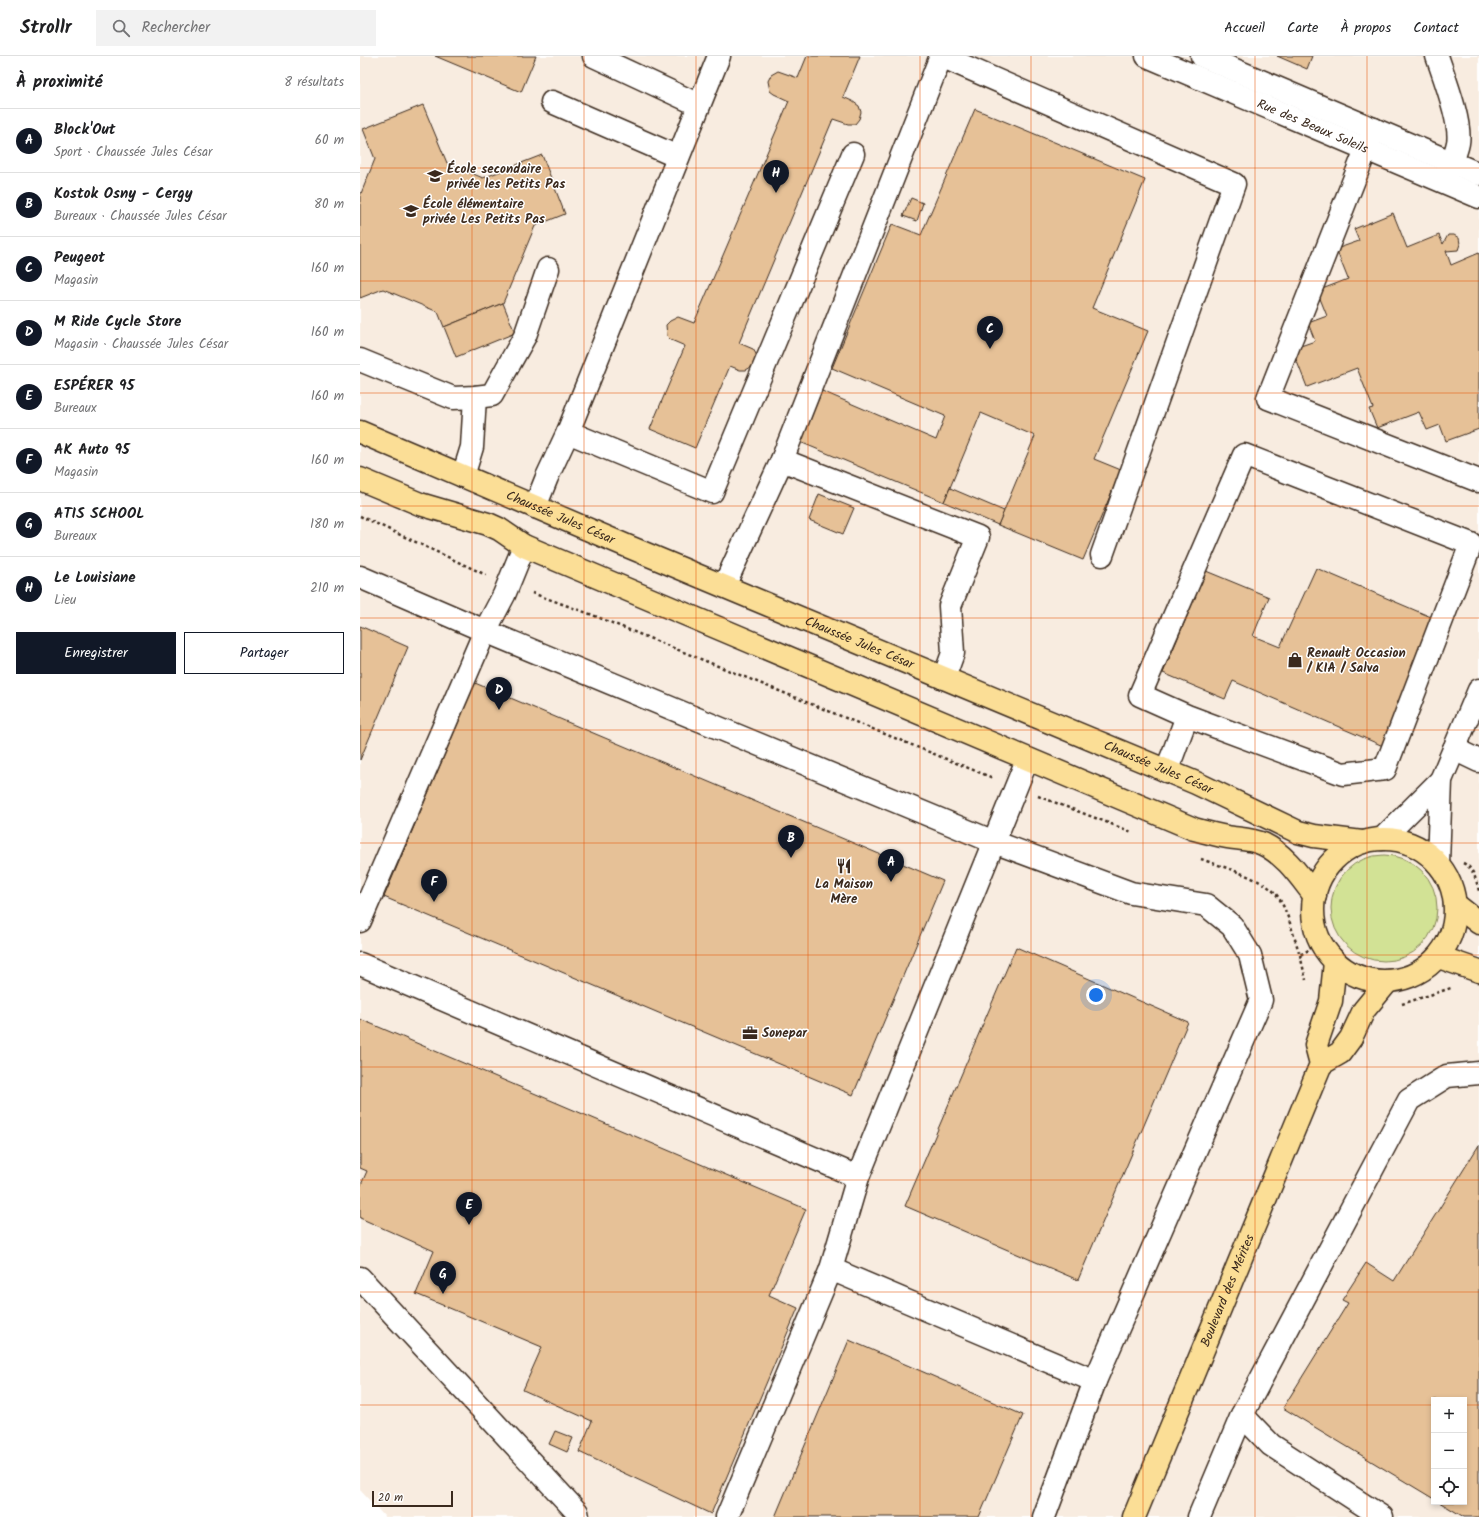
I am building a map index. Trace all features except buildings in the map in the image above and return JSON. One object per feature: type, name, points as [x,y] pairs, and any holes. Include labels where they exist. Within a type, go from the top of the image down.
[{"type":"main road","name":"Chaussée Jules César","points":[[360,432],[535,507],[1166,771],[1236,801],[1298,832],[1314,836],[1372,840]]},
{"type":"main road","points":[[360,479],[426,506],[488,524],[499,529],[524,546],[1027,760],[1194,829],[1214,835],[1254,841],[1263,844],[1293,867],[1315,896]]},
{"type":"main road","points":[[1372,840],[1398,840],[1413,844],[1427,853],[1440,865],[1452,886],[1455,904],[1455,920],[1451,935],[1439,957],[1417,973],[1398,980],[1388,981],[1366,979],[1347,970],[1335,962],[1327,953],[1322,943],[1317,932],[1314,918],[1315,896],[1320,879],[1327,868],[1336,858],[1347,850],[1372,840]]},
{"type":"main road","points":[[1455,904],[1479,923]]},
{"type":"main road","points":[[1439,957],[1479,971]]},
{"type":"main road","points":[[1335,962],[1331,1001],[1316,1045],[1321,1064],[1340,1053],[1350,1038],[1364,1010],[1388,981]]},
{"type":"main road","name":"Boulevard des Mérites","points":[[1134,1517],[1321,1064]]},
{"type":"street","points":[[594,56],[699,105]]},
{"type":"street","points":[[535,507],[568,432],[719,56]]},
{"type":"street","points":[[724,586],[782,460],[941,56],[1234,184],[1102,555]]},
{"type":"street","name":"Rue des Beaux Soleils","points":[[1147,56],[1366,150],[1447,172],[1479,174]]},
{"type":"street","name":"Rue des Beaux Soleils","points":[[1202,56],[1374,129],[1447,172],[1479,197]]},
{"type":"street","points":[[1437,56],[1451,99],[1458,130],[1458,142],[1447,172]]},
{"type":"street","points":[[552,102],[678,157]]},
{"type":"street","points":[[1374,129],[1268,398],[1479,481]]},
{"type":"street","points":[[568,432],[712,492],[853,154]]},
{"type":"street","points":[[360,360],[453,398],[492,394],[526,336],[548,269]]},
{"type":"street","points":[[463,476],[472,447],[474,397]]},
{"type":"street","points":[[1244,455],[1471,544],[1385,769],[1342,774],[1187,716],[1140,695],[1244,455]]},
{"type":"street","points":[[782,460],[978,537],[950,606],[952,653],[944,678]]},
{"type":"street","points":[[360,921],[485,631],[509,585],[524,546]]},
{"type":"street","points":[[360,577],[485,631],[994,842],[1131,893],[1206,905],[1232,926],[1250,955],[1261,1000],[1095,1381],[1044,1517]]},
{"type":"street","points":[[1440,865],[1442,780],[1479,690]]},
{"type":"street","points":[[1166,771],[1187,716]]},
{"type":"street","points":[[1454,749],[1479,761]]},
{"type":"street","points":[[727,1517],[831,1269],[858,1177],[1027,760]]},
{"type":"street","points":[[1372,840],[1442,780]]},
{"type":"street","points":[[360,964],[858,1177]]},
{"type":"street","points":[[1199,1517],[1242,1415],[1409,1100],[1447,1076],[1479,1073]]},
{"type":"street","points":[[831,1269],[1095,1381]]},
{"type":"street","points":[[360,1278],[577,1512],[578,1517]]},
{"type":"street","points":[[1242,1415],[1271,1445],[1382,1517]]},
{"type":"path","points":[[360,516],[509,585],[590,614],[994,778]]},
{"type":"path","points":[[1035,795],[1134,833]]},
{"type":"path","points":[[1199,858],[1265,883],[1276,894],[1288,919],[1300,955],[1322,943]]},
{"type":"path","points":[[1440,865],[1462,862],[1468,865],[1473,872],[1479,891]]},
{"type":"path","points":[[1396,1006],[1454,987]]},
{"type":"shaded area","points":[[360,56],[1479,56],[1479,1517],[385,1517],[360,1490]]},
{"type":"green space","points":[[1384,855],[1404,859],[1421,871],[1433,888],[1437,908],[1433,928],[1421,945],[1404,957],[1384,961],[1364,957],[1347,945],[1335,928],[1331,908],[1335,888],[1347,871],[1364,859]]},
{"type":"place","name":"École secondaire privée les Petits Pas","points":[[435,176]]},
{"type":"place","name":"Le Louisiane","points":[[776,193]]},
{"type":"place","name":"École élémentaire privée Les Petits Pas","points":[[411,211]]},
{"type":"place","name":"Peugeot","points":[[990,349]]},
{"type":"place","name":"Renault Occasion / KIA / Salva","points":[[1295,660]]},
{"type":"place","name":"M Ride Cycle Store","points":[[499,710]]},
{"type":"place","name":"Kostok Osny - Cergy","points":[[791,858]]},
{"type":"place","name":"La Maison Mère","points":[[844,866]]},
{"type":"place","name":"Block'Out","points":[[891,882]]},
{"type":"place","name":"AK Auto 95","points":[[434,902]]},
{"type":"place","name":"Sonepar","points":[[750,1033]]},
{"type":"place","name":"ESPÉRER 95","points":[[469,1225]]},
{"type":"place","name":"ATIS SCHOOL","points":[[443,1294]]}]
